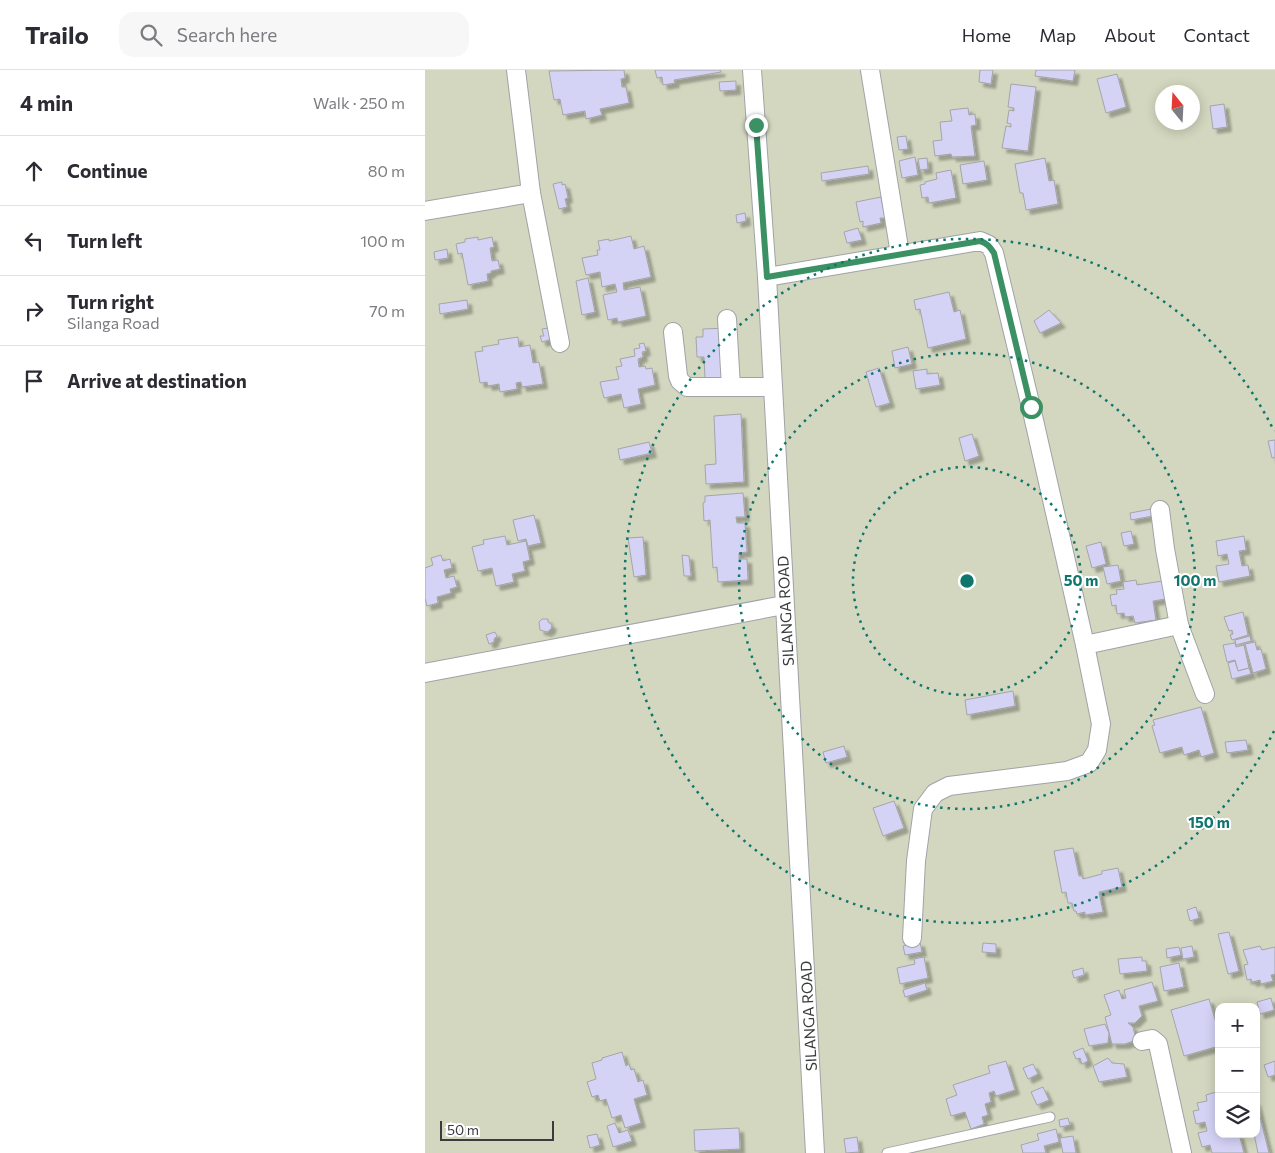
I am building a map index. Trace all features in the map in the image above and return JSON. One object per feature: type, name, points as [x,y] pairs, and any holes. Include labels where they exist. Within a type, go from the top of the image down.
[{"type":"street","points":[[516,70],[531,193],[560,343]]},
{"type":"street","name":"SILANGA ROAD","points":[[751,70],[767,277],[815,1153]]},
{"type":"street","points":[[869,70],[900,254]]},
{"type":"street","points":[[425,210],[531,193]]},
{"type":"street","points":[[767,277],[980,241],[989,245],[994,253],[1031,407],[1085,646],[1101,724],[1097,750],[1089,764],[1067,771],[949,786],[935,793],[923,809],[916,861],[912,938]]},
{"type":"street","points":[[727,319],[731,387]]},
{"type":"street","points":[[673,332],[678,376],[683,384],[687,386],[773,387]]},
{"type":"street","points":[[1160,510],[1166,557],[1179,625],[1205,694]]},
{"type":"street","points":[[425,673],[784,605]]},
{"type":"street","points":[[1085,646],[1179,625]]},
{"type":"street","points":[[1142,1041],[1152,1039],[1158,1044],[1182,1153]]},
{"type":"lane","points":[[887,1153],[1051,1117]]},
{"type":"green space","points":[[425,70],[1275,70],[1275,1153],[425,1153]]},
{"type":"building","points":[[624,70],[625,78],[621,79],[622,87],[626,87],[629,103],[600,109],[602,115],[586,119],[585,111],[563,115],[560,99],[554,100],[549,71]]},
{"type":"building","points":[[655,70],[720,70],[721,72],[674,80],[675,83],[663,85],[662,77],[657,78]]},
{"type":"building","points":[[980,70],[993,70],[991,84],[979,82]]},
{"type":"building","points":[[1036,70],[1075,70],[1073,81],[1035,76]]},
{"type":"building","points":[[1117,74],[1126,107],[1106,113],[1097,79]]},
{"type":"building","points":[[736,81],[736,90],[720,91],[719,82]]},
{"type":"building","points":[[1011,84],[1036,87],[1028,151],[1002,148],[1006,126],[1011,127],[1011,124],[1007,123],[1009,110],[1014,111],[1014,108],[1008,107]]},
{"type":"building","points":[[1224,104],[1227,127],[1213,129],[1210,106]]},
{"type":"building","points":[[968,108],[969,115],[975,114],[976,125],[971,126],[975,156],[952,157],[951,154],[935,156],[933,141],[942,140],[940,122],[952,121],[950,110]]},
{"type":"building","points":[[906,136],[908,149],[899,150],[897,137]]},
{"type":"building","points":[[915,157],[918,175],[902,178],[899,161]]},
{"type":"building","points":[[927,158],[928,169],[920,170],[918,159]]},
{"type":"building","points":[[1045,158],[1049,181],[1054,180],[1058,204],[1026,210],[1023,193],[1020,193],[1015,164]]},
{"type":"building","points":[[984,161],[987,180],[963,184],[960,165]]},
{"type":"building","points":[[868,166],[869,174],[822,181],[821,173]]},
{"type":"building","points":[[951,170],[956,198],[929,203],[928,197],[922,198],[920,185],[937,179],[936,173]]},
{"type":"building","points":[[562,182],[562,185],[565,184],[568,198],[565,199],[567,207],[559,209],[553,184]]},
{"type":"building","points":[[881,197],[885,218],[880,218],[881,223],[863,227],[863,221],[860,222],[856,202]]},
{"type":"building","points":[[745,213],[746,221],[737,223],[736,215]]},
{"type":"building","points":[[858,228],[862,240],[847,243],[844,232]]},
{"type":"building","points":[[631,236],[634,249],[644,246],[651,277],[623,283],[624,290],[640,287],[646,316],[618,322],[617,318],[608,320],[603,295],[617,292],[615,284],[602,287],[600,272],[586,275],[582,258],[598,255],[597,250],[600,250],[598,241],[609,239],[609,241]]},
{"type":"building","points":[[478,237],[478,240],[492,237],[494,247],[490,248],[492,261],[498,260],[500,269],[487,274],[488,281],[468,285],[462,253],[458,254],[456,244],[465,242],[465,239]]},
{"type":"building","points":[[447,249],[448,258],[435,260],[434,252]]},
{"type":"building","points":[[588,278],[595,312],[582,315],[576,281]]},
{"type":"building","points":[[949,292],[954,312],[960,310],[966,339],[928,348],[920,309],[916,310],[914,300]]},
{"type":"building","points":[[467,300],[468,309],[440,314],[439,304]]},
{"type":"building","points":[[1049,310],[1061,323],[1040,333],[1034,321]]},
{"type":"building","points":[[549,328],[552,339],[542,342],[540,336],[544,336],[542,329]]},
{"type":"building","points":[[728,328],[729,378],[705,379],[704,357],[697,357],[696,337],[703,337],[703,329]]},
{"type":"building","points":[[518,337],[519,347],[530,345],[533,363],[539,362],[543,384],[522,387],[521,382],[516,383],[517,389],[500,392],[499,384],[488,386],[487,382],[480,383],[475,352],[483,351],[482,347],[499,344],[498,340]]},
{"type":"building","points":[[644,343],[646,351],[642,352],[643,357],[638,359],[639,367],[652,368],[655,385],[638,389],[641,404],[624,408],[621,394],[604,398],[600,382],[619,379],[616,367],[622,366],[620,359],[635,356],[634,349],[640,348],[639,344]]},
{"type":"building","points":[[908,347],[912,364],[895,368],[892,351]]},
{"type":"building","points":[[879,368],[890,403],[876,407],[866,372]]},
{"type":"building","points":[[927,369],[927,374],[938,373],[940,385],[916,389],[913,371]]},
{"type":"building","points":[[741,414],[744,482],[706,484],[705,465],[716,464],[714,416]]},
{"type":"building","points":[[972,434],[979,456],[965,461],[959,438]]},
{"type":"building","points":[[1275,440],[1275,457],[1272,458],[1268,441]]},
{"type":"building","points":[[649,442],[652,453],[620,460],[618,449]]},
{"type":"building","points":[[743,493],[745,517],[736,517],[737,523],[745,523],[747,552],[739,553],[739,559],[747,559],[748,580],[718,582],[717,567],[713,568],[710,520],[704,521],[703,503],[705,502],[705,496]]},
{"type":"building","points":[[1157,508],[1158,515],[1131,520],[1130,513]]},
{"type":"building","points":[[534,515],[541,543],[528,546],[526,539],[518,541],[513,520]]},
{"type":"building","points":[[1131,531],[1134,544],[1124,546],[1121,533]]},
{"type":"building","points":[[505,536],[507,545],[526,541],[530,560],[523,562],[525,571],[512,574],[514,582],[496,586],[492,568],[478,571],[472,547],[484,544],[483,540]]},
{"type":"building","points":[[1244,536],[1246,550],[1239,551],[1242,566],[1248,565],[1250,576],[1219,582],[1216,566],[1229,564],[1227,554],[1218,556],[1216,541]]},
{"type":"building","points":[[643,537],[646,575],[634,577],[628,538]]},
{"type":"building","points":[[1101,542],[1106,564],[1092,568],[1086,546]]},
{"type":"building","points":[[441,555],[443,561],[450,559],[452,568],[444,570],[446,578],[454,576],[457,587],[450,589],[451,593],[437,597],[438,603],[427,606],[425,598],[425,568],[433,565],[431,558]]},
{"type":"building","points":[[682,555],[689,556],[691,576],[684,576]]},
{"type":"building","points":[[1118,565],[1121,581],[1107,584],[1103,567]]},
{"type":"building","points":[[1136,580],[1137,585],[1162,581],[1165,599],[1153,601],[1156,620],[1135,623],[1133,616],[1125,617],[1124,613],[1117,614],[1116,605],[1112,606],[1110,595],[1117,594],[1116,590],[1124,589],[1123,582]]},
{"type":"building","points":[[1243,612],[1248,635],[1232,640],[1230,635],[1233,634],[1232,630],[1229,631],[1224,617]]},
{"type":"building","points":[[542,619],[548,619],[548,622],[552,625],[551,629],[547,632],[540,630],[539,622]]},
{"type":"building","points":[[495,632],[497,636],[494,642],[489,644],[486,635]]},
{"type":"building","points":[[1250,636],[1251,641],[1236,645],[1235,640]]},
{"type":"building","points":[[1255,642],[1257,650],[1261,649],[1266,669],[1253,673],[1245,644]]},
{"type":"building","points":[[1235,643],[1236,647],[1244,645],[1249,668],[1238,671],[1235,660],[1227,662],[1223,645]]},
{"type":"building","points":[[1235,661],[1238,671],[1249,668],[1251,674],[1232,679],[1228,663]]},
{"type":"building","points":[[1013,691],[1015,706],[967,715],[965,700]]},
{"type":"building","points":[[1201,707],[1214,753],[1201,757],[1199,750],[1184,755],[1182,747],[1160,753],[1152,726],[1155,725],[1153,720]]},
{"type":"building","points":[[1246,740],[1248,750],[1227,753],[1225,742]]},
{"type":"building","points":[[844,746],[847,757],[826,763],[823,752]]},
{"type":"building","points":[[894,801],[904,828],[883,836],[873,808]]},
{"type":"building","points":[[1073,848],[1079,876],[1082,876],[1083,879],[1102,874],[1102,871],[1118,868],[1122,887],[1099,892],[1103,912],[1085,915],[1085,912],[1077,914],[1072,903],[1068,903],[1066,892],[1062,893],[1054,851]]},
{"type":"building","points":[[1196,907],[1199,918],[1190,921],[1187,910]]},
{"type":"building","points":[[1229,932],[1239,971],[1228,974],[1218,934]]},
{"type":"building","points":[[920,942],[922,952],[905,955],[903,946]]},
{"type":"building","points":[[983,943],[996,944],[996,953],[982,952]]},
{"type":"building","points":[[1192,946],[1194,957],[1183,959],[1181,948]]},
{"type":"building","points":[[1260,946],[1262,950],[1275,947],[1275,974],[1271,975],[1273,981],[1261,984],[1260,980],[1252,982],[1251,979],[1247,980],[1244,965],[1248,964],[1243,950]]},
{"type":"building","points":[[1179,947],[1181,955],[1167,958],[1166,949]]},
{"type":"building","points":[[924,957],[928,978],[900,984],[897,968],[915,964],[914,959]]},
{"type":"building","points":[[1142,957],[1142,961],[1146,961],[1147,971],[1120,974],[1118,959]]},
{"type":"building","points":[[1179,963],[1184,987],[1164,991],[1160,967]]},
{"type":"building","points":[[1083,968],[1084,975],[1074,978],[1072,971]]},
{"type":"building","points":[[1152,982],[1158,1001],[1139,1006],[1142,1016],[1135,1023],[1128,1023],[1133,1027],[1136,1040],[1125,1044],[1112,1044],[1105,1017],[1111,1015],[1104,995],[1119,990],[1122,999],[1126,998],[1124,990]]},
{"type":"building","points":[[925,983],[927,990],[905,997],[903,990]]},
{"type":"building","points":[[1271,998],[1274,1010],[1260,1014],[1260,1003],[1257,1002]]},
{"type":"building","points":[[1209,999],[1215,1019],[1215,1047],[1184,1056],[1171,1010]]},
{"type":"building","points":[[1105,1024],[1109,1033],[1108,1043],[1089,1046],[1084,1029]]},
{"type":"building","points":[[1083,1048],[1088,1061],[1082,1064],[1080,1058],[1076,1059],[1073,1052]]},
{"type":"building","points":[[622,1052],[626,1066],[629,1064],[631,1070],[634,1069],[638,1082],[643,1080],[647,1095],[634,1099],[641,1123],[625,1128],[621,1115],[612,1118],[606,1099],[600,1101],[598,1095],[592,1097],[587,1082],[596,1079],[592,1063]]},
{"type":"building","points":[[1108,1058],[1112,1063],[1124,1064],[1127,1077],[1099,1082],[1093,1066]]},
{"type":"building","points":[[1006,1061],[1015,1090],[996,1096],[994,1091],[989,1093],[991,1102],[985,1104],[988,1115],[982,1117],[984,1124],[971,1129],[965,1112],[951,1116],[946,1099],[957,1095],[953,1085],[990,1073],[988,1066]]},
{"type":"building","points":[[1275,1061],[1275,1075],[1268,1077],[1264,1065]]},
{"type":"building","points":[[1033,1064],[1038,1074],[1028,1079],[1023,1068]]},
{"type":"building","points":[[1043,1087],[1049,1100],[1037,1105],[1031,1092]]},
{"type":"building","points":[[1215,1092],[1215,1138],[1240,1138],[1244,1153],[1212,1153],[1210,1145],[1202,1147],[1198,1133],[1207,1131],[1205,1122],[1196,1124],[1193,1111],[1199,1110],[1197,1103],[1207,1101],[1206,1095]]},
{"type":"building","points":[[1260,1117],[1269,1153],[1258,1153],[1255,1138],[1260,1138]]},
{"type":"building","points":[[1068,1118],[1070,1125],[1060,1127],[1059,1120]]},
{"type":"building","points":[[615,1123],[619,1133],[628,1130],[632,1141],[613,1147],[607,1126]]},
{"type":"building","points":[[739,1128],[740,1149],[695,1151],[694,1130]]},
{"type":"building","points":[[1056,1129],[1059,1142],[1044,1146],[1046,1153],[1023,1153],[1021,1145],[1039,1140],[1037,1134]]},
{"type":"building","points":[[597,1134],[600,1145],[590,1148],[587,1136]]},
{"type":"building","points":[[1073,1136],[1076,1153],[1063,1153],[1060,1138]]},
{"type":"building","points":[[857,1137],[859,1152],[846,1153],[844,1139]]},
{"type":"route","points":[[756,125],[767,277],[980,241],[985,242],[994,253],[1031,407]]}]
